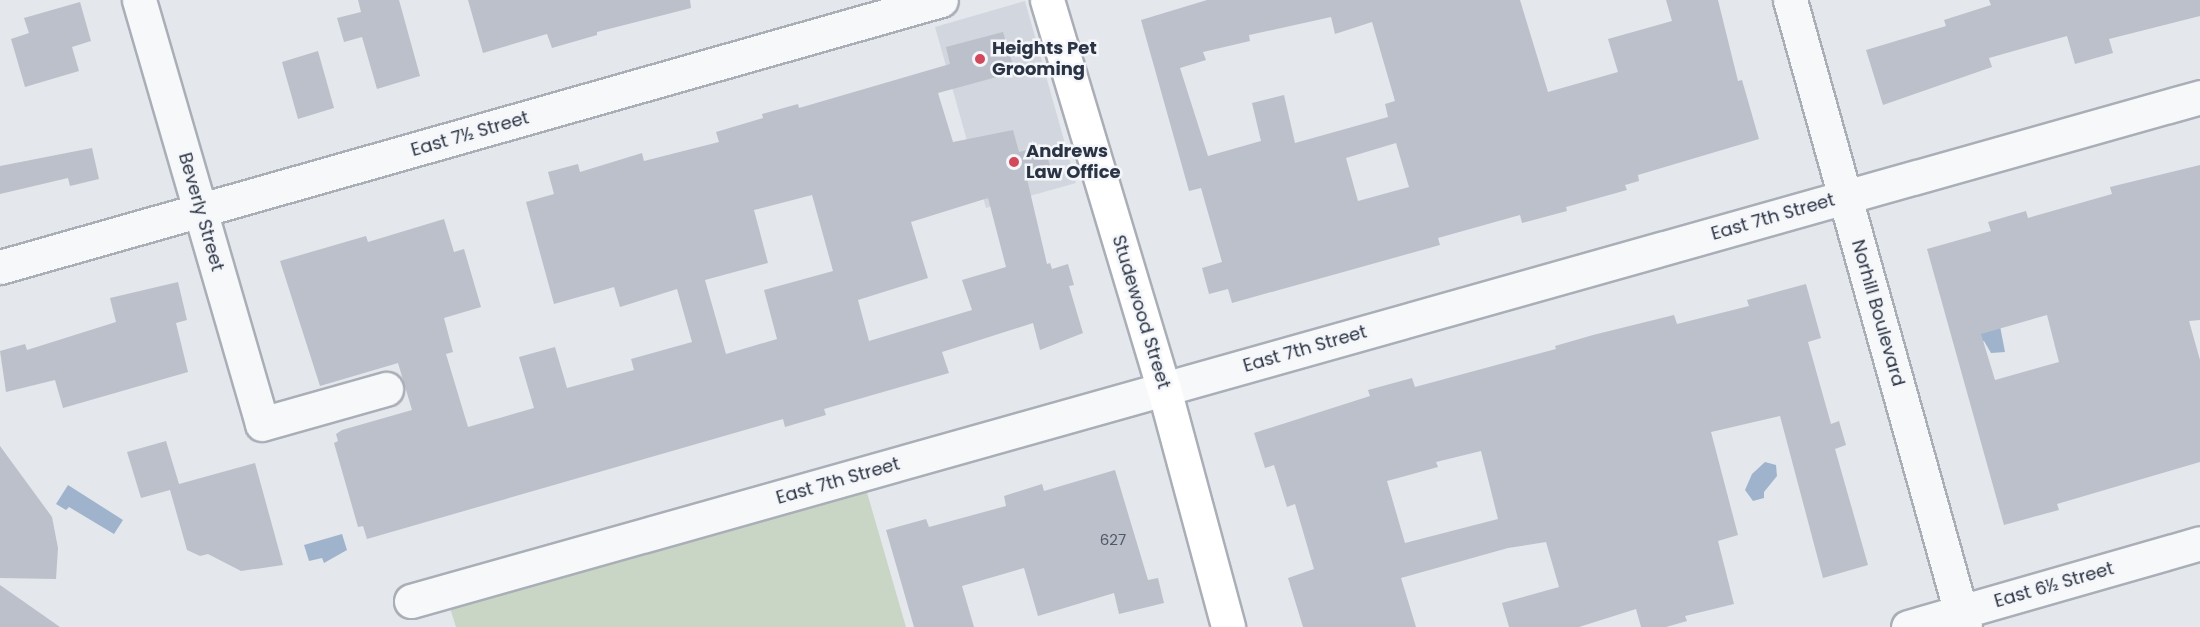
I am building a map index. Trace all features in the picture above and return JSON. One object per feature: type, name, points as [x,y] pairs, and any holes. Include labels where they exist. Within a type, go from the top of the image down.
[{"type":"main road","name":"Studewood Street","points":[[1047,0],[1164,389],[1228,627]]},
{"type":"street","name":"Beverly Street","points":[[139,0],[262,424],[386,389]]},
{"type":"street","name":"East 7½ Street","points":[[0,267],[941,0]]},
{"type":"street","name":"Norhill Boulevard","points":[[1790,0],[1963,620]]},
{"type":"street","name":"East 7th Street","points":[[411,601],[2200,98]]},
{"type":"street","name":"East 6½ Street","points":[[1908,627],[1963,620],[2200,543]]},
{"type":"shaded area","points":[[1025,1],[1076,183],[986,208],[935,27]]},
{"type":"green space","points":[[866,489],[906,627],[456,627],[450,608]]},
{"type":"water","points":[[1994,321],[2000,326],[2005,352],[1991,353],[1984,341],[1969,345]]},
{"type":"water","points":[[1765,462],[1776,465],[1777,476],[1764,492],[1764,498],[1753,501],[1745,490],[1752,474]]},
{"type":"water","points":[[68,485],[123,520],[114,534],[69,507],[66,510],[56,504]]},
{"type":"water","points":[[342,534],[347,550],[324,563],[322,558],[309,561],[304,545]]},
{"type":"building","points":[[358,0],[399,0],[420,76],[377,89],[362,37],[344,42],[337,18],[361,12]]},
{"type":"building","points":[[468,0],[690,0],[691,8],[597,32],[597,35],[552,48],[547,34],[483,53]]},
{"type":"building","points":[[1207,0],[1520,0],[1548,92],[1618,72],[1608,39],[1672,21],[1666,0],[1718,0],[1738,81],[1742,80],[1759,139],[1638,175],[1639,181],[1625,185],[1627,190],[1566,207],[1567,211],[1522,223],[1520,215],[1438,238],[1440,245],[1232,303],[1228,289],[1209,294],[1202,268],[1222,262],[1201,188],[1189,191],[1141,20]],"holes":[[[1331,17],[1335,34],[1372,22],[1395,101],[1385,104],[1388,117],[1295,143],[1284,95],[1252,103],[1261,141],[1208,156],[1180,68],[1206,60],[1203,52],[1250,41],[1249,35]],[[1396,143],[1409,187],[1358,201],[1346,158]]]},
{"type":"building","points":[[1989,0],[2200,0],[2200,16],[2109,39],[2113,53],[2075,64],[2067,36],[1989,58],[1992,67],[1883,105],[1866,50],[1946,26],[1944,20],[1991,5]]},
{"type":"building","points":[[80,2],[91,41],[72,47],[79,71],[25,87],[11,39],[29,33],[24,18]]},
{"type":"building","points":[[1003,32],[1015,72],[938,93],[953,142],[1013,130],[1019,152],[1044,146],[1052,172],[1027,179],[1047,264],[1050,263],[1052,269],[1068,264],[1074,285],[1069,286],[1083,333],[1040,350],[1033,323],[942,352],[949,373],[824,409],[826,415],[785,427],[783,419],[367,539],[363,526],[358,527],[334,443],[338,441],[336,434],[342,430],[412,410],[398,363],[320,386],[280,261],[366,236],[368,242],[444,219],[454,252],[464,249],[481,307],[444,318],[453,352],[446,354],[468,427],[534,408],[519,357],[555,347],[567,388],[634,370],[631,359],[692,342],[677,289],[620,307],[614,287],[554,304],[526,202],[554,194],[548,172],[578,164],[580,172],[642,153],[644,161],[719,142],[716,132],[763,118],[762,114],[798,104],[799,108],[950,64],[946,47]],"holes":[[[812,195],[833,271],[764,290],[777,339],[726,354],[705,280],[768,263],[754,210]],[[988,198],[1006,267],[962,280],[972,310],[869,341],[858,300],[928,278],[911,222]]]},
{"type":"building","points":[[318,51],[334,108],[298,119],[282,62]]},
{"type":"building","points":[[92,148],[99,179],[70,186],[68,178],[0,194],[0,166]]},
{"type":"building","points":[[2200,165],[2200,320],[2189,321],[2200,360],[2200,462],[2057,504],[2059,510],[2004,525],[1927,249],[1991,231],[1988,222],[2026,211],[2028,218],[2112,194],[2110,187]],"holes":[[[2047,315],[2059,362],[1995,380],[1981,334]]]},
{"type":"building","points":[[178,282],[187,320],[176,323],[188,372],[63,408],[55,380],[6,392],[0,351],[25,344],[27,350],[116,322],[110,298]]},
{"type":"building","points":[[1806,284],[1821,338],[1808,342],[1831,424],[1839,421],[1846,445],[1835,449],[1868,565],[1823,578],[1780,416],[1711,432],[1738,535],[1718,541],[1734,604],[1685,616],[1687,621],[1666,627],[1641,627],[1636,609],[1579,627],[1509,627],[1502,603],[1559,587],[1546,542],[1508,548],[1401,578],[1416,627],[1303,627],[1288,578],[1314,569],[1295,504],[1287,507],[1274,465],[1265,468],[1254,433],[1370,396],[1368,390],[1412,378],[1415,387],[1556,349],[1555,346],[1593,335],[1674,315],[1677,324],[1749,306],[1747,300]],"holes":[[[1481,451],[1498,519],[1405,543],[1387,481],[1438,467],[1436,462]]]},
{"type":"building","points":[[166,441],[179,484],[255,463],[283,565],[241,571],[208,554],[200,556],[187,550],[170,490],[141,498],[127,452]]},
{"type":"building","points":[[0,446],[52,517],[58,548],[56,579],[0,578]]},
{"type":"building","points":[[1115,470],[1148,580],[1158,578],[1164,603],[1119,614],[1114,593],[1038,616],[1024,568],[962,586],[974,627],[914,627],[886,530],[926,519],[929,527],[1006,506],[1004,496],[1042,484],[1044,491]]},
{"type":"building","points":[[0,585],[60,627],[0,627]]},
{"type":"place","name":"Heights Pet Grooming","points":[[980,59]]},
{"type":"place","name":"Andrews Law Office","points":[[1014,162]]}]
